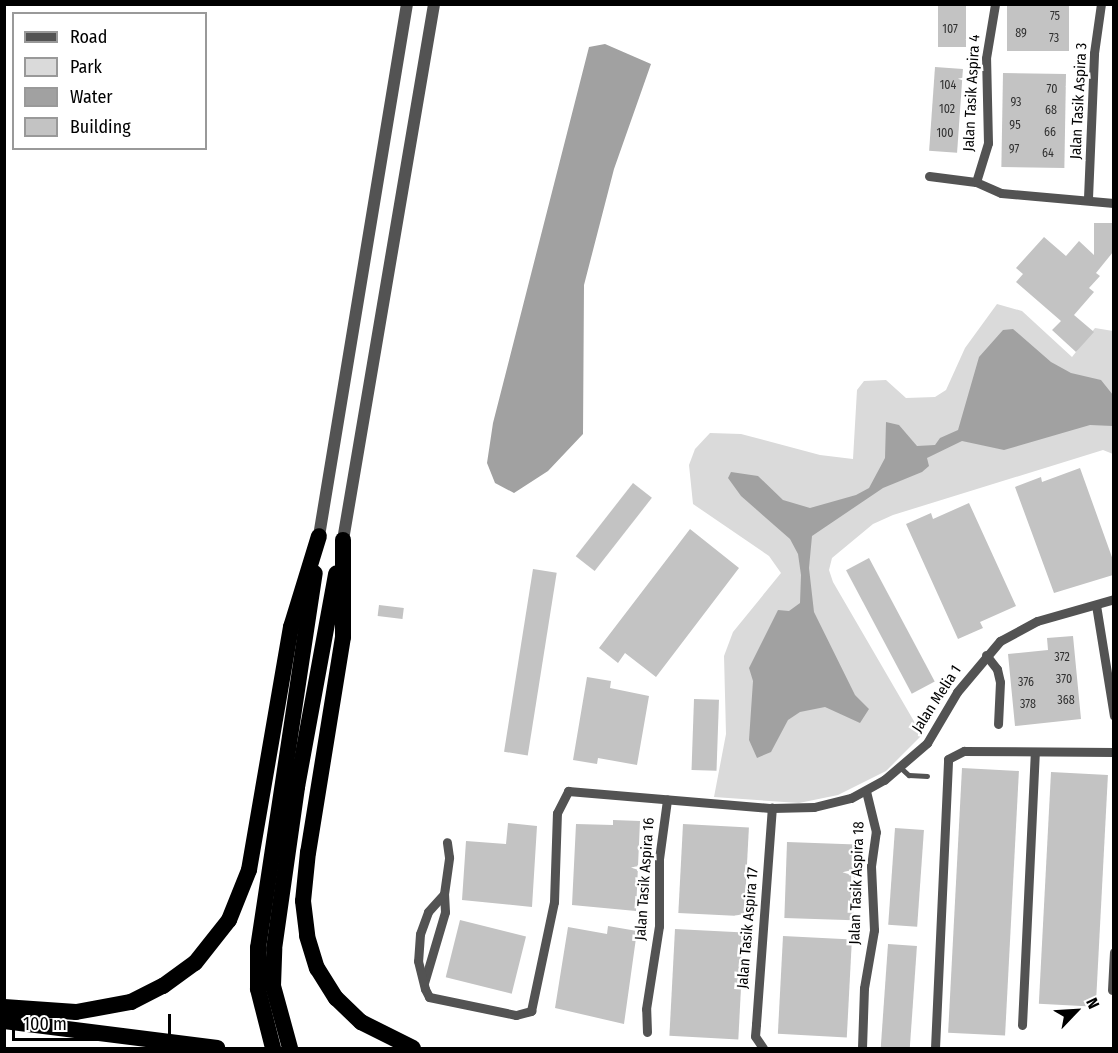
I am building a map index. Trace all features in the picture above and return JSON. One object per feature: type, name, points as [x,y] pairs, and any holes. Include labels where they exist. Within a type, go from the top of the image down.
[{"type":"highway","points":[[290,1048],[273,986],[274,949],[319,536]]},
{"type":"highway","points":[[4,1007],[76,1012],[131,1002],[164,986],[195,963],[238,903],[254,849],[291,627],[319,536]]},
{"type":"highway","points":[[273,1048],[258,989],[258,948],[343,540]]},
{"type":"highway","points":[[343,540],[343,637],[308,852],[303,901],[307,936],[317,968],[336,998],[361,1022],[413,1048]]},
{"type":"highway","points":[[4,1021],[218,1048]]},
{"type":"street","points":[[319,536],[407,4]]},
{"type":"street","points":[[343,540],[434,4]]},
{"type":"street","name":"Jalan Tasik Aspira 4","points":[[976,182],[988,143],[986,58],[995,4]]},
{"type":"street","name":"Jalan Tasik Aspira 3","points":[[1088,198],[1094,53],[1101,4]]},
{"type":"street","points":[[929,176],[976,182],[1001,194],[1088,198],[1113,203]]},
{"type":"street","name":"Jalan Melia 1","points":[[424,983],[432,999],[516,1015],[531,1011],[554,902],[557,813],[568,791],[772,808],[832,804],[866,791],[900,767],[927,743],[957,692],[1000,641],[1037,621],[1113,600]]},
{"type":"street","points":[[1096,604],[1113,716]]},
{"type":"street","points":[[986,655],[997,669],[1000,682],[998,724]]},
{"type":"street","points":[[935,1048],[948,759],[964,751],[1113,753]]},
{"type":"street","points":[[1022,1025],[1035,752]]},
{"type":"street","name":"Jalan Tasik Aspira 18","points":[[862,1048],[864,988],[874,930],[871,866],[876,832],[866,791]]},
{"type":"street","name":"Jalan Tasik Aspira 16","points":[[647,1032],[646,1008],[659,926],[659,859],[667,800]]},
{"type":"street","name":"Jalan Tasik Aspira 17","points":[[763,1048],[755,1036],[772,808]]},
{"type":"street","points":[[424,983],[445,912],[444,894],[449,857],[447,842]]},
{"type":"street","points":[[424,983],[418,961],[420,933],[428,912],[444,894]]},
{"type":"street","points":[[1112,990],[1113,952]]},
{"type":"lane","points":[[900,767],[909,775],[927,776]]},
{"type":"green space","points":[[997,304],[1022,311],[1072,357],[1095,328],[1113,331],[1113,454],[1103,450],[893,515],[873,524],[832,558],[829,570],[833,582],[922,735],[886,771],[838,795],[799,803],[714,797],[726,734],[724,656],[733,632],[781,573],[769,556],[693,504],[689,465],[695,449],[710,433],[741,434],[820,455],[853,459],[857,390],[864,381],[886,380],[906,398],[935,397],[946,390],[965,348]]},
{"type":"water","points":[[605,44],[651,64],[614,169],[584,285],[583,434],[548,471],[514,493],[495,483],[487,463],[493,423],[589,47]]},
{"type":"water","points":[[1013,329],[1051,362],[1071,373],[1101,380],[1113,395],[1113,426],[1090,425],[1004,450],[962,441],[927,458],[929,466],[922,472],[883,488],[812,536],[809,568],[814,612],[855,695],[869,709],[860,723],[825,707],[800,712],[788,720],[771,752],[757,758],[749,740],[753,681],[749,668],[778,610],[789,611],[800,603],[801,575],[798,554],[790,539],[741,496],[728,478],[731,472],[758,476],[783,500],[810,508],[856,495],[869,488],[885,458],[886,422],[899,425],[917,446],[935,445],[940,438],[958,430],[979,357],[1003,330]]},
{"type":"building","points":[[938,4],[966,4],[966,47],[938,47]]},
{"type":"building","points":[[1007,4],[1069,4],[1069,51],[1007,51]]},
{"type":"building","points":[[935,67],[963,69],[957,153],[929,151]]},
{"type":"building","points":[[1003,73],[1066,74],[1064,168],[1001,167]]},
{"type":"building","points":[[1094,223],[1113,223],[1113,252],[1096,273],[1100,276],[1089,288],[1094,292],[1074,315],[1094,332],[1076,352],[1052,330],[1061,321],[1016,282],[1023,274],[1016,268],[1044,237],[1066,256],[1079,241],[1094,255]]},
{"type":"building","points":[[1080,468],[1113,560],[1113,575],[1054,593],[1015,487],[1041,477],[1042,482]]},
{"type":"building","points":[[633,483],[652,498],[595,571],[576,556]]},
{"type":"building","points":[[969,503],[1016,606],[980,622],[983,628],[958,639],[906,524],[931,513],[933,519]]},
{"type":"building","points":[[690,529],[739,568],[656,677],[625,653],[618,663],[599,648]]},
{"type":"building","points":[[869,558],[935,682],[912,694],[846,570]]},
{"type":"building","points":[[533,569],[557,573],[528,755],[504,752]]},
{"type":"building","points":[[379,605],[404,608],[402,619],[378,616]]},
{"type":"building","points":[[1073,636],[1081,719],[1015,726],[1008,654],[1048,650],[1047,638]]},
{"type":"building","points":[[587,677],[611,681],[610,688],[649,696],[637,765],[598,758],[597,764],[573,760]]},
{"type":"building","points":[[694,699],[719,700],[717,771],[692,770]]},
{"type":"building","points":[[962,768],[1019,771],[1005,1036],[948,1033]]},
{"type":"building","points":[[1051,772],[1108,775],[1096,1007],[1039,1004]]},
{"type":"building","points":[[613,820],[640,821],[636,911],[572,905],[576,824],[613,825]]},
{"type":"building","points":[[508,823],[537,826],[532,907],[462,900],[466,841],[506,844]]},
{"type":"building","points":[[683,824],[749,827],[744,916],[678,913]]},
{"type":"building","points":[[895,828],[924,830],[917,927],[888,925]]},
{"type":"building","points":[[787,842],[856,844],[853,920],[784,918]]},
{"type":"building","points":[[460,920],[526,936],[512,994],[446,977]]},
{"type":"building","points":[[608,926],[637,931],[624,1024],[555,1008],[568,927],[607,934]]},
{"type":"building","points":[[675,929],[744,933],[738,1039],[669,1036]]},
{"type":"building","points":[[783,936],[852,940],[847,1037],[778,1034]]},
{"type":"building","points":[[888,944],[917,946],[910,1048],[881,1048]]}]
